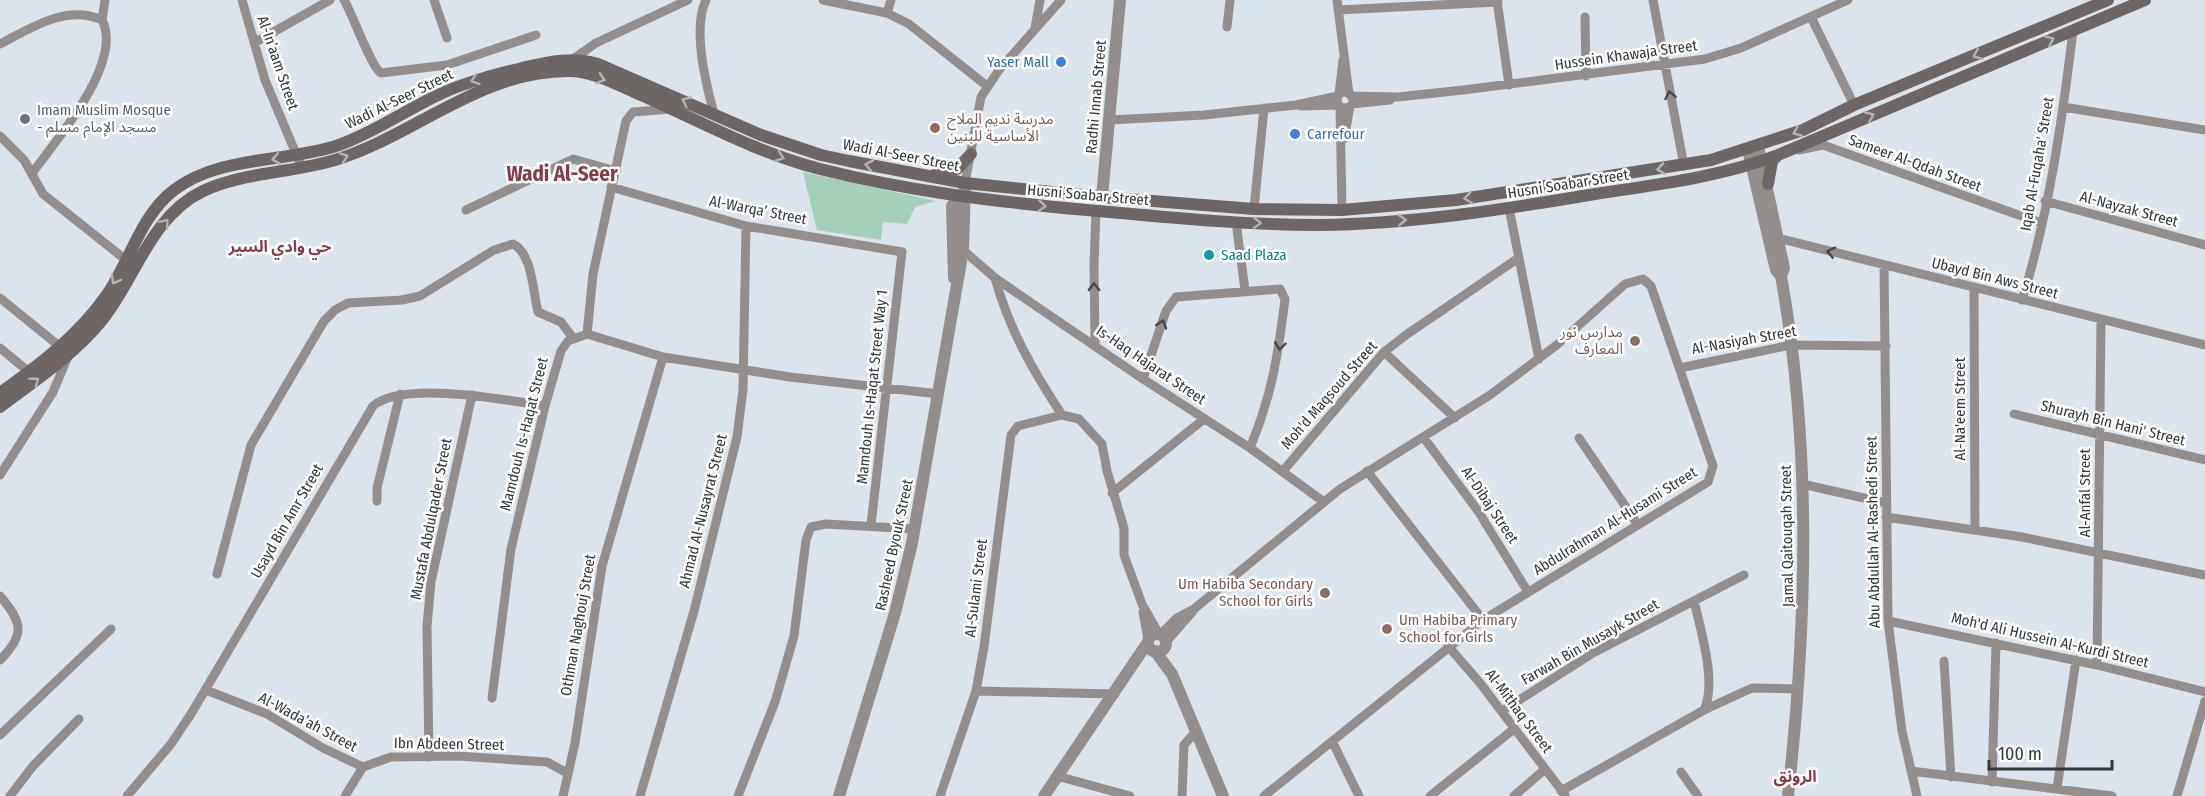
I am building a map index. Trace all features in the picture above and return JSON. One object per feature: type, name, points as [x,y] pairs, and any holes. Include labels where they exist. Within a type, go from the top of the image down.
[{"type":"main road","name":"Husni Soabar Street","points":[[964,189],[1254,209],[1342,210],[1456,200],[1684,166],[1753,148],[1803,130],[1854,105],[2108,0]]},
{"type":"main road","name":"Husni Soabar Street","points":[[964,189],[1096,211],[1236,222],[1326,225],[1421,219],[1660,185],[1757,162],[1778,154],[2073,31],[2130,3],[2145,0]]},
{"type":"main road","name":"Wadi Al-Seer Street","points":[[0,393],[65,350],[82,343],[108,312],[157,232],[183,204],[209,188],[335,160],[368,148],[477,92],[588,61],[624,73],[761,135],[821,155],[927,176],[964,189]]},
{"type":"main road","name":"Wadi Al-Seer Street","points":[[0,407],[65,350],[106,295],[158,206],[182,185],[213,171],[297,155],[356,138],[441,94],[479,79],[544,62],[573,65],[673,109],[744,144],[801,164],[841,174],[964,189]]},
{"type":"main road","points":[[927,176],[952,171],[970,154]]},
{"type":"main road","points":[[1768,184],[1771,165],[1778,154]]},
{"type":"main road","points":[[1196,219],[1197,205]]},
{"type":"street","points":[[32,173],[88,94],[105,50],[106,31],[102,20],[105,0]]},
{"type":"street","name":"Al-In’aam Street","points":[[242,0],[271,98],[302,168]]},
{"type":"street","points":[[254,44],[330,0]]},
{"type":"street","points":[[344,0],[356,21],[373,65],[381,73],[447,65],[536,35]]},
{"type":"street","points":[[434,0],[447,38]]},
{"type":"street","points":[[573,65],[596,43],[688,0]]},
{"type":"street","points":[[706,0],[700,25],[706,77],[714,114]]},
{"type":"street","points":[[827,0],[887,14],[921,32],[987,86]]},
{"type":"street","points":[[887,14],[891,0]]},
{"type":"street","points":[[1034,31],[1040,0]]},
{"type":"street","points":[[964,189],[979,102],[987,86],[1060,0]]},
{"type":"street","name":"Radhi Innab Street","points":[[1102,197],[1120,0]]},
{"type":"street","points":[[1227,27],[1230,0]]},
{"type":"street","points":[[1653,0],[1684,166]]},
{"type":"street","name":"Hussein Khawaja Street","points":[[1110,120],[1172,118],[1345,100],[1398,97],[1509,86],[1664,66],[1716,57],[1848,0]]},
{"type":"street","points":[[1342,210],[1345,100],[1338,5],[1498,1],[1509,86]]},
{"type":"street","points":[[0,44],[44,22],[64,16],[86,15],[102,20]]},
{"type":"street","points":[[1586,17],[1586,76]]},
{"type":"street","points":[[1811,17],[1854,105]]},
{"type":"street","name":"Iqab Al-Fuqaha' Street","points":[[2022,300],[2041,223],[2063,106],[2073,31]]},
{"type":"street","points":[[2063,106],[2205,130]]},
{"type":"street","points":[[1254,209],[1264,108]]},
{"type":"street","points":[[587,334],[589,296],[628,116],[633,112],[673,109]]},
{"type":"street","points":[[0,136],[18,153],[43,194],[126,260]]},
{"type":"street","name":"Sameer Al-Qdah Street","points":[[1778,154],[1823,145],[2041,223]]},
{"type":"street","name":"Jamal Qaitouqah Street","points":[[1753,148],[1776,270],[1781,276]]},
{"type":"street","points":[[466,210],[573,159],[615,171]]},
{"type":"street","name":"Jamal Qaitouqah Street","points":[[1757,162],[1768,184],[1784,268],[1781,276],[1798,410],[1802,484],[1804,570],[1798,689],[1788,796]]},
{"type":"street","name":"Al-Warqa’ Street","points":[[611,187],[746,226],[902,252]]},
{"type":"street","name":"Rasheed Byouk Street","points":[[839,796],[895,613],[915,529],[963,250],[964,189]]},
{"type":"street","name":"Rasheed Byouk Street","points":[[956,294],[951,255],[952,210],[954,202],[964,189]]},
{"type":"street","name":"Al-Nayzak Street","points":[[2045,201],[2205,245]]},
{"type":"street","points":[[1509,208],[1517,259],[1539,359]]},
{"type":"street","points":[[1095,345],[1096,211]]},
{"type":"street","points":[[1236,222],[1245,290]]},
{"type":"street","name":"Ahmad Al-Nusayrat Street","points":[[640,796],[683,650],[729,476],[741,417],[746,226]]},
{"type":"street","name":"Ubayd Bin Aws Street","points":[[1778,238],[2101,321],[2205,345]]},
{"type":"street","points":[[217,573],[251,445],[311,339],[335,310],[355,302],[415,298],[495,250],[513,244],[522,252],[534,283],[538,311],[561,322],[573,338],[587,334],[663,357],[743,370],[939,394]]},
{"type":"street","name":"Is-Haq Hajarat Street","points":[[963,250],[995,278],[1143,379],[1250,448],[1324,502]]},
{"type":"street","name":"Mamdouh Is-Haqat Street Way 1","points":[[871,525],[902,252]]},
{"type":"street","name":"Moh'd Maqsoud Street","points":[[1283,471],[1384,352],[1517,259]]},
{"type":"street","name":"Abu Abdullah Al-Rashedi Street","points":[[1884,265],[1888,621],[1894,682],[1917,796]]},
{"type":"street","points":[[995,278],[1018,342],[1062,415],[1079,419],[1102,444],[1124,528],[1125,555],[1157,642],[1197,730],[1223,796]]},
{"type":"street","name":"Abdulrahman Al-Husami Street","points":[[1157,642],[1324,502],[1367,471],[1455,418],[1539,359],[1625,284],[1643,279],[1653,292],[1713,471],[1708,482],[1483,620],[1264,796]]},
{"type":"street","points":[[1143,379],[1166,311],[1176,297],[1275,288],[1284,292],[1276,372],[1265,411],[1250,448]]},
{"type":"street","name":"Al-Na'eem Street","points":[[1974,288],[1975,529]]},
{"type":"street","points":[[0,298],[65,350],[53,392],[0,475]]},
{"type":"street","name":"Al-Anfal Street","points":[[2097,665],[2101,321]]},
{"type":"street","name":"Mamdouh Is-Haqat Street","points":[[492,698],[511,549],[545,406],[561,351],[573,338]]},
{"type":"street","name":"Al-Nasiyah Street","points":[[1680,368],[1791,345],[1886,346]]},
{"type":"street","points":[[0,348],[29,372]]},
{"type":"street","points":[[1384,352],[1455,418]]},
{"type":"street","name":"Othman Naghouj Street","points":[[563,796],[575,743],[602,566],[663,357]]},
{"type":"street","points":[[377,501],[377,488],[400,394]]},
{"type":"street","name":"Usayd Bin Amr Street","points":[[128,796],[171,744],[206,690],[365,417],[380,401],[400,394],[472,395],[545,406]]},
{"type":"street","name":"Mustafa Abdulqader Street","points":[[429,757],[427,647],[431,582],[472,395]]},
{"type":"street","name":"Shurayh Bin Hani' Street","points":[[2014,414],[2205,460]]},
{"type":"street","name":"Al-Sulami Street","points":[[940,796],[976,691],[984,647],[1011,435],[1018,426],[1062,415]]},
{"type":"street","points":[[1113,493],[1204,419]]},
{"type":"street","name":"Al-Dibaj Street","points":[[1424,438],[1478,511],[1528,592]]},
{"type":"street","points":[[1579,438],[1638,525]]},
{"type":"street","points":[[1367,471],[1483,620]]},
{"type":"street","points":[[1802,484],[1886,503]]},
{"type":"street","points":[[1886,517],[1975,529],[2100,552],[2205,575]]},
{"type":"street","points":[[738,796],[775,702],[794,636],[808,533],[817,524],[915,529]]},
{"type":"street","name":"Farwah Bin Musayk Street","points":[[1502,711],[1593,653],[1744,575]]},
{"type":"street","points":[[0,596],[18,622],[17,639],[0,660]]},
{"type":"street","points":[[1695,601],[1709,682],[1708,703],[1704,710]]},
{"type":"street","name":"Moh'd Ali Hussein Al-Kurdi Street","points":[[1888,621],[2076,660],[2205,692]]},
{"type":"street","points":[[0,735],[111,629]]},
{"type":"street","points":[[1044,796],[1133,667],[1157,642]]},
{"type":"street","points":[[1992,782],[1996,643]]},
{"type":"street","name":"Al-Mithaq Street","points":[[1448,646],[1502,711],[1563,794]]},
{"type":"street","points":[[2057,788],[2076,660]]},
{"type":"street","points":[[1944,661],[1951,777]]},
{"type":"street","points":[[1563,794],[1704,710],[1752,688],[1798,689]]},
{"type":"street","name":"Al-Wada’ah Street","points":[[206,690],[267,714],[329,752],[363,767]]},
{"type":"street","points":[[976,691],[1114,694]]},
{"type":"street","points":[[2180,795],[2205,701]]},
{"type":"street","points":[[10,796],[33,766],[79,719]]},
{"type":"street","points":[[1430,796],[1514,729]]},
{"type":"street","points":[[1182,796],[1184,745],[1197,730]]},
{"type":"street","points":[[1332,741],[1359,796]]},
{"type":"street","name":"Ibn Abdeen Street","points":[[363,767],[384,758],[429,757],[547,762],[567,772]]},
{"type":"street","points":[[345,796],[363,767]]},
{"type":"street","points":[[1514,796],[1544,770]]},
{"type":"street","points":[[1911,771],[2112,796]]},
{"type":"street","points":[[1681,772],[1698,796]]},
{"type":"street","points":[[1057,776],[1130,796]]},
{"type":"green space","points":[[803,172],[936,201],[915,207],[907,224],[883,222],[881,240],[817,230]]},
{"type":"place","name":"Yaser Mall","points":[[1061,62]]},
{"type":"place","name":"Imam Muslim Mosque - مسجد الإمام مسلم","points":[[25,119]]},
{"type":"place","name":"مدرسة نديم الملاح الأساسية للبنين","points":[[935,128]]},
{"type":"place","name":"Carrefour","points":[[1295,134]]},
{"type":"place","name":"Saad Plaza","points":[[1209,255]]},
{"type":"place","name":"مدارس نور المعارف","points":[[1635,341]]},
{"type":"place","name":"Um Habiba Secondary School for Girls","points":[[1325,593]]},
{"type":"place","name":"Um Habiba Primary School for Girls","points":[[1387,629]]},
{"type":"district","name":"Wadi Al-Seer","points":[[562,174]]},
{"type":"district","name":"حي وادي السير","points":[[280,246]]},
{"type":"district","name":"الرونق","points":[[1795,776]]}]
